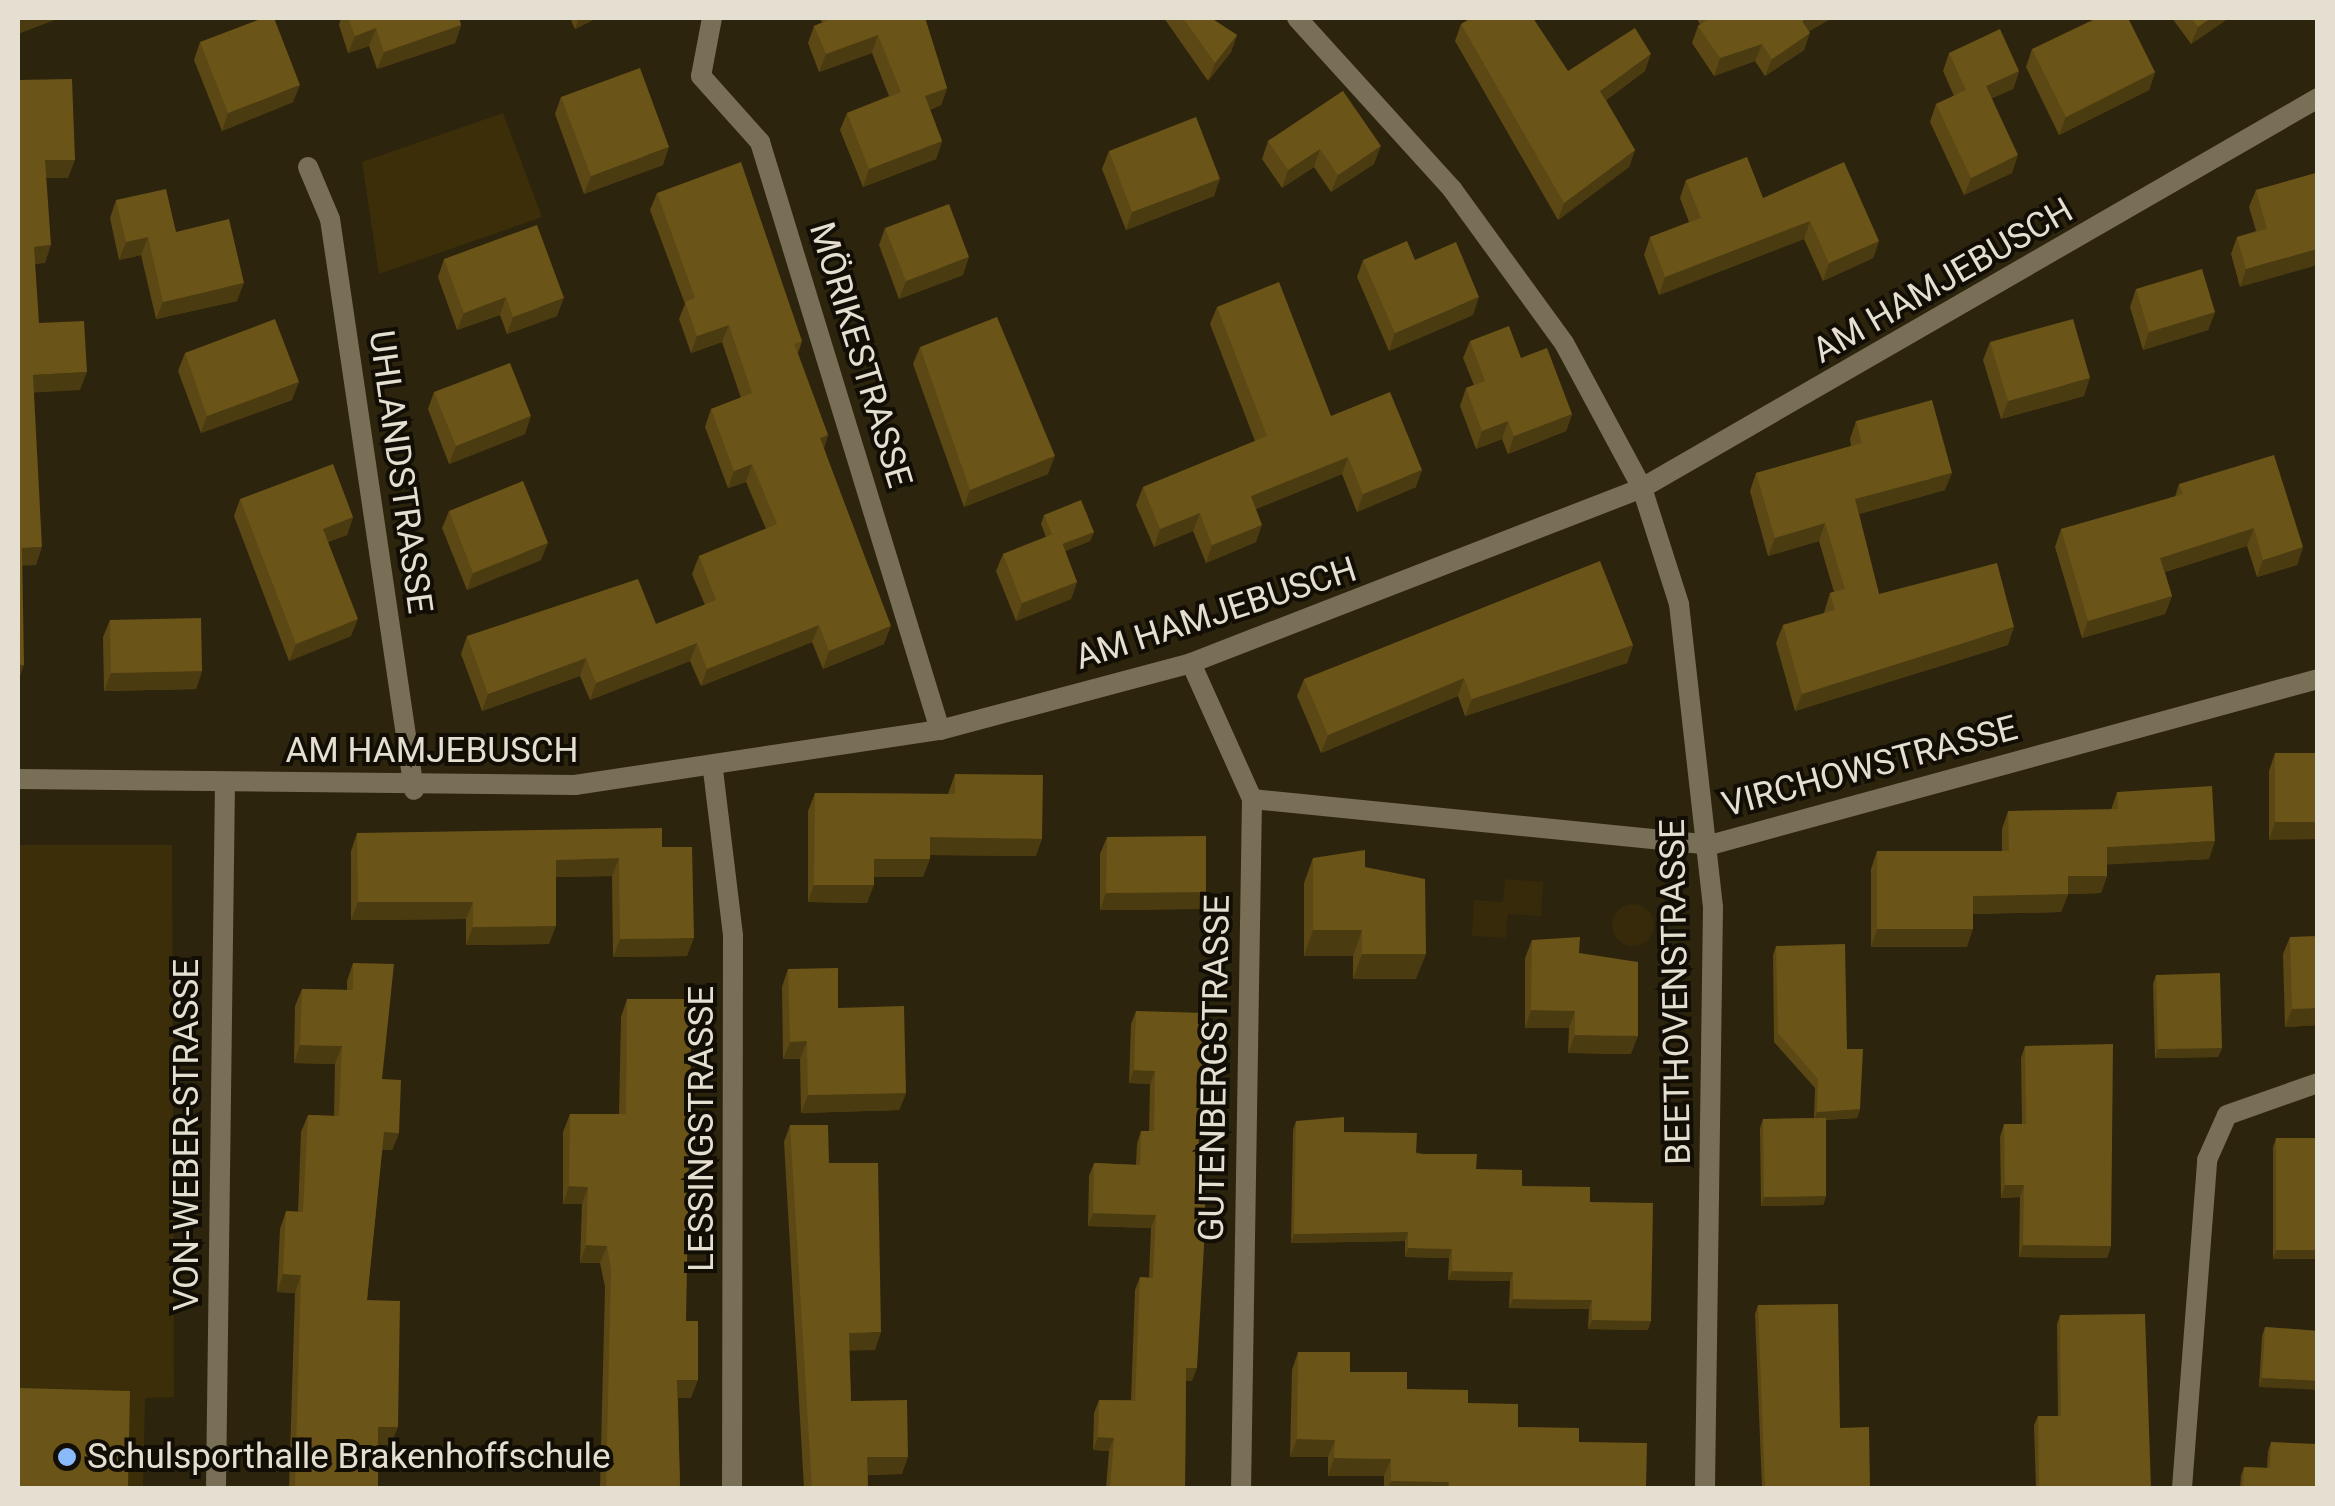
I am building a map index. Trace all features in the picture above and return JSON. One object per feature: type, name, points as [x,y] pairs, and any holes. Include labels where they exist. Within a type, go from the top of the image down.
[{"type":"street","name":"MÖRIKESTRASSE","points":[[712,18],[701,76],[760,142],[940,730]]},
{"type":"street","name":"BEETHOVENSTRASSE","points":[[1298,18],[1452,189],[1564,344],[1642,488],[1679,604],[1710,845],[1705,1488]]},
{"type":"street","name":"AM HAMJEBUSCH","points":[[18,779],[414,790],[713,770],[940,730],[1192,662],[1642,488],[2318,98]]},
{"type":"street","name":"UHLANDSTRASSE","points":[[308,167],[330,220],[414,790]]},
{"type":"street","name":"GUTENBERGSTRASSE","points":[[1192,662],[1252,799],[1241,1488]]},
{"type":"street","name":"VIRCHOWSTRASSE","points":[[1252,799],[1710,845],[2318,679]]},
{"type":"street","name":"LESSINGSTRASSE","points":[[713,770],[733,936],[732,1488]]},
{"type":"street","name":"VON-WEBER-STRASSE","points":[[216,1488],[225,783]]},
{"type":"street","points":[[2182,1488],[2208,1160],[2227,1115],[2318,1083]]},
{"type":"shaded area","points":[[503,113],[542,217],[379,274],[362,162]]},
{"type":"shaded area","points":[[18,845],[172,845],[174,1397],[145,1398],[143,1488],[18,1488]]},
{"type":"shaded area","points":[[1505,879],[1543,882],[1541,916],[1508,914],[1506,938],[1472,936],[1474,900],[1503,902]]},
{"type":"shaded area","points":[[1633,904],[1648,910],[1654,925],[1648,940],[1633,946],[1618,940],[1612,925],[1618,910]]},
{"type":"building","points":[[263,18],[274,18],[300,85],[228,113],[200,42]]},
{"type":"building","points":[[348,18],[459,18],[461,25],[384,52],[376,28],[355,36]]},
{"type":"building","points":[[833,18],[925,18],[947,88],[925,96],[942,141],[869,169],[847,113],[901,92],[878,35],[826,54],[814,26]]},
{"type":"building","points":[[1183,18],[1211,18],[1237,35],[1215,63]]},
{"type":"building","points":[[1471,18],[1533,18],[1568,71],[1635,28],[1651,54],[1600,91],[1635,150],[1564,203],[1461,24]]},
{"type":"building","points":[[1710,18],[1809,18],[1802,21],[1810,33],[1772,59],[1762,44],[1720,58],[1698,26]]},
{"type":"building","points":[[2097,18],[2128,18],[2155,72],[2066,117],[2032,49]]},
{"type":"building","points":[[2191,18],[2211,18],[2198,27]]},
{"type":"building","points":[[2000,29],[2019,71],[1986,86],[2018,155],[1971,178],[1936,104],[1966,90],[1949,53]]},
{"type":"building","points":[[640,68],[669,147],[591,176],[561,97]]},
{"type":"building","points":[[72,79],[75,160],[45,160],[51,245],[34,247],[39,323],[84,321],[87,372],[33,375],[42,547],[22,548],[24,665],[18,665],[18,80]]},
{"type":"building","points":[[1343,91],[1381,146],[1338,175],[1320,149],[1288,170],[1268,141]]},
{"type":"building","points":[[1196,117],[1220,179],[1132,212],[1109,151]]},
{"type":"building","points":[[1747,157],[1763,198],[1844,162],[1879,241],[1829,263],[1810,221],[1665,277],[1650,237],[1701,218],[1686,180]]},
{"type":"building","points":[[741,162],[802,341],[794,344],[828,435],[820,438],[891,626],[829,651],[819,625],[707,669],[697,643],[596,683],[586,658],[488,694],[467,636],[638,579],[656,624],[716,600],[699,556],[777,524],[752,464],[734,471],[711,409],[752,393],[729,325],[697,336],[685,302],[695,298],[657,193]]},
{"type":"building","points":[[2316,173],[2318,249],[2246,269],[2237,237],[2267,229],[2256,190]]},
{"type":"building","points":[[166,189],[176,232],[229,219],[244,283],[163,302],[148,237],[126,242],[116,200]]},
{"type":"building","points":[[949,204],[969,257],[906,281],[885,228]]},
{"type":"building","points":[[537,225],[564,298],[513,317],[506,297],[464,313],[444,259]]},
{"type":"building","points":[[1407,241],[1415,260],[1456,242],[1479,297],[1395,333],[1363,260]]},
{"type":"building","points":[[2202,269],[2215,312],[2149,332],[2136,289]]},
{"type":"building","points":[[1279,282],[1331,416],[1390,392],[1422,470],[1363,494],[1348,457],[1251,496],[1262,525],[1212,545],[1200,513],[1160,529],[1143,487],[1267,436],[1217,307]]},
{"type":"building","points":[[997,317],[1055,456],[970,490],[920,347]]},
{"type":"building","points":[[275,319],[299,382],[207,416],[185,353]]},
{"type":"building","points":[[2073,319],[2090,378],[2008,401],[1990,342]]},
{"type":"building","points":[[1509,326],[1521,358],[1547,348],[1572,414],[1514,436],[1508,421],[1482,431],[1466,388],[1485,381],[1470,341]]},
{"type":"building","points":[[510,363],[531,416],[456,446],[434,392]]},
{"type":"building","points":[[1932,400],[1952,473],[1855,499],[1879,594],[1997,563],[2014,627],[1802,694],[1783,625],[1835,610],[1830,593],[1845,589],[1825,523],[1775,538],[1756,473],[1862,443],[1856,421]]},
{"type":"building","points":[[2274,455],[2303,547],[2263,560],[2254,528],[2160,558],[2172,596],[2088,621],[2061,529],[2183,494],[2179,484]]},
{"type":"building","points":[[333,464],[353,517],[323,529],[358,619],[296,644],[240,499]]},
{"type":"building","points":[[523,481],[548,543],[473,573],[449,511]]},
{"type":"building","points":[[1081,500],[1094,532],[1062,544],[1058,532],[1052,534],[1044,515]]},
{"type":"building","points":[[1058,532],[1077,582],[1022,603],[1003,554]]},
{"type":"building","points":[[1600,561],[1633,645],[1472,699],[1464,678],[1328,735],[1304,679]]},
{"type":"building","points":[[201,618],[202,671],[111,673],[110,620]]},
{"type":"building","points":[[2275,753],[2318,753],[2318,822],[2275,822]]},
{"type":"building","points":[[955,774],[1043,775],[1042,839],[930,837],[930,859],[874,859],[874,885],[814,885],[815,793],[955,794]]},
{"type":"building","points":[[2212,786],[2215,841],[2107,847],[2107,876],[2068,876],[2068,894],[1973,896],[1973,929],[1877,929],[1877,851],[2009,851],[2008,811],[2118,809],[2117,792]]},
{"type":"building","points":[[662,828],[662,847],[692,847],[694,938],[620,939],[619,858],[556,860],[556,926],[473,927],[473,902],[358,902],[357,833]]},
{"type":"building","points":[[1206,836],[1206,892],[1106,893],[1107,837]]},
{"type":"building","points":[[1365,850],[1365,867],[1425,879],[1426,954],[1362,954],[1362,930],[1313,930],[1313,858]]},
{"type":"building","points":[[2318,936],[2318,1008],[2292,1009],[2290,937]]},
{"type":"building","points":[[1580,937],[1579,953],[1638,962],[1638,1036],[1575,1035],[1575,1011],[1531,1010],[1532,940]]},
{"type":"building","points":[[1845,944],[1847,1049],[1863,1049],[1860,1109],[1817,1112],[1818,1079],[1778,1033],[1776,946]]},
{"type":"building","points":[[353,963],[394,964],[382,1079],[401,1080],[399,1133],[384,1132],[367,1300],[400,1301],[398,1427],[378,1427],[378,1488],[295,1488],[301,1275],[283,1274],[286,1211],[303,1212],[308,1115],[339,1116],[342,1046],[300,1045],[302,989],[353,990]]},
{"type":"building","points":[[838,968],[838,1008],[904,1006],[906,1093],[808,1095],[807,1041],[790,1042],[788,969]]},
{"type":"building","points":[[2220,973],[2222,1048],[2158,1049],[2156,975]]},
{"type":"building","points":[[627,999],[692,999],[686,1321],[698,1321],[698,1380],[677,1380],[680,1488],[606,1488],[611,1269],[607,1246],[586,1245],[588,1187],[569,1186],[570,1114],[626,1114]]},
{"type":"building","points":[[1136,1011],[1206,1013],[1197,1174],[1206,1174],[1204,1246],[1197,1368],[1186,1368],[1185,1488],[1110,1488],[1114,1438],[1098,1437],[1099,1400],[1135,1401],[1140,1277],[1153,1278],[1156,1215],[1093,1213],[1094,1163],[1140,1165],[1141,1131],[1154,1131],[1155,1071],[1134,1070]]},
{"type":"building","points":[[2113,1044],[2111,1246],[2023,1245],[2024,1185],[2005,1185],[2004,1124],[2026,1124],[2025,1046]]},
{"type":"building","points":[[1344,1117],[1344,1132],[1417,1133],[1416,1154],[1477,1154],[1476,1169],[1522,1170],[1522,1186],[1590,1187],[1590,1202],[1653,1203],[1651,1321],[1592,1320],[1592,1300],[1513,1299],[1513,1272],[1452,1271],[1452,1249],[1408,1248],[1408,1232],[1294,1234],[1296,1121]]},
{"type":"building","points":[[1826,1118],[1826,1196],[1764,1197],[1763,1119]]},
{"type":"building","points":[[790,1125],[828,1125],[829,1163],[878,1163],[881,1332],[849,1333],[851,1401],[907,1400],[908,1457],[867,1457],[868,1486],[812,1488]]},
{"type":"building","points":[[2276,1138],[2318,1138],[2318,1250],[2276,1250]]},
{"type":"building","points":[[1838,1304],[1840,1428],[1869,1427],[1870,1488],[1765,1488],[1758,1305]]},
{"type":"building","points":[[2145,1314],[2151,1488],[2039,1488],[2038,1416],[2061,1416],[2060,1315]]},
{"type":"building","points":[[2265,1327],[2318,1331],[2318,1381],[2262,1378]]},
{"type":"building","points":[[1298,1352],[1350,1352],[1350,1372],[1407,1372],[1407,1389],[1468,1390],[1468,1403],[1518,1404],[1518,1427],[1579,1428],[1579,1442],[1647,1443],[1646,1488],[1449,1488],[1449,1482],[1391,1481],[1391,1459],[1334,1458],[1335,1440],[1297,1439]]},
{"type":"building","points":[[18,1388],[130,1391],[128,1488],[18,1488]]},
{"type":"building","points":[[2271,1442],[2318,1444],[2318,1488],[2243,1488],[2244,1467],[2270,1468]]},
{"type":"place","name":"Schulsporthalle Brakenhoffschule","points":[[67,1457]]}]
